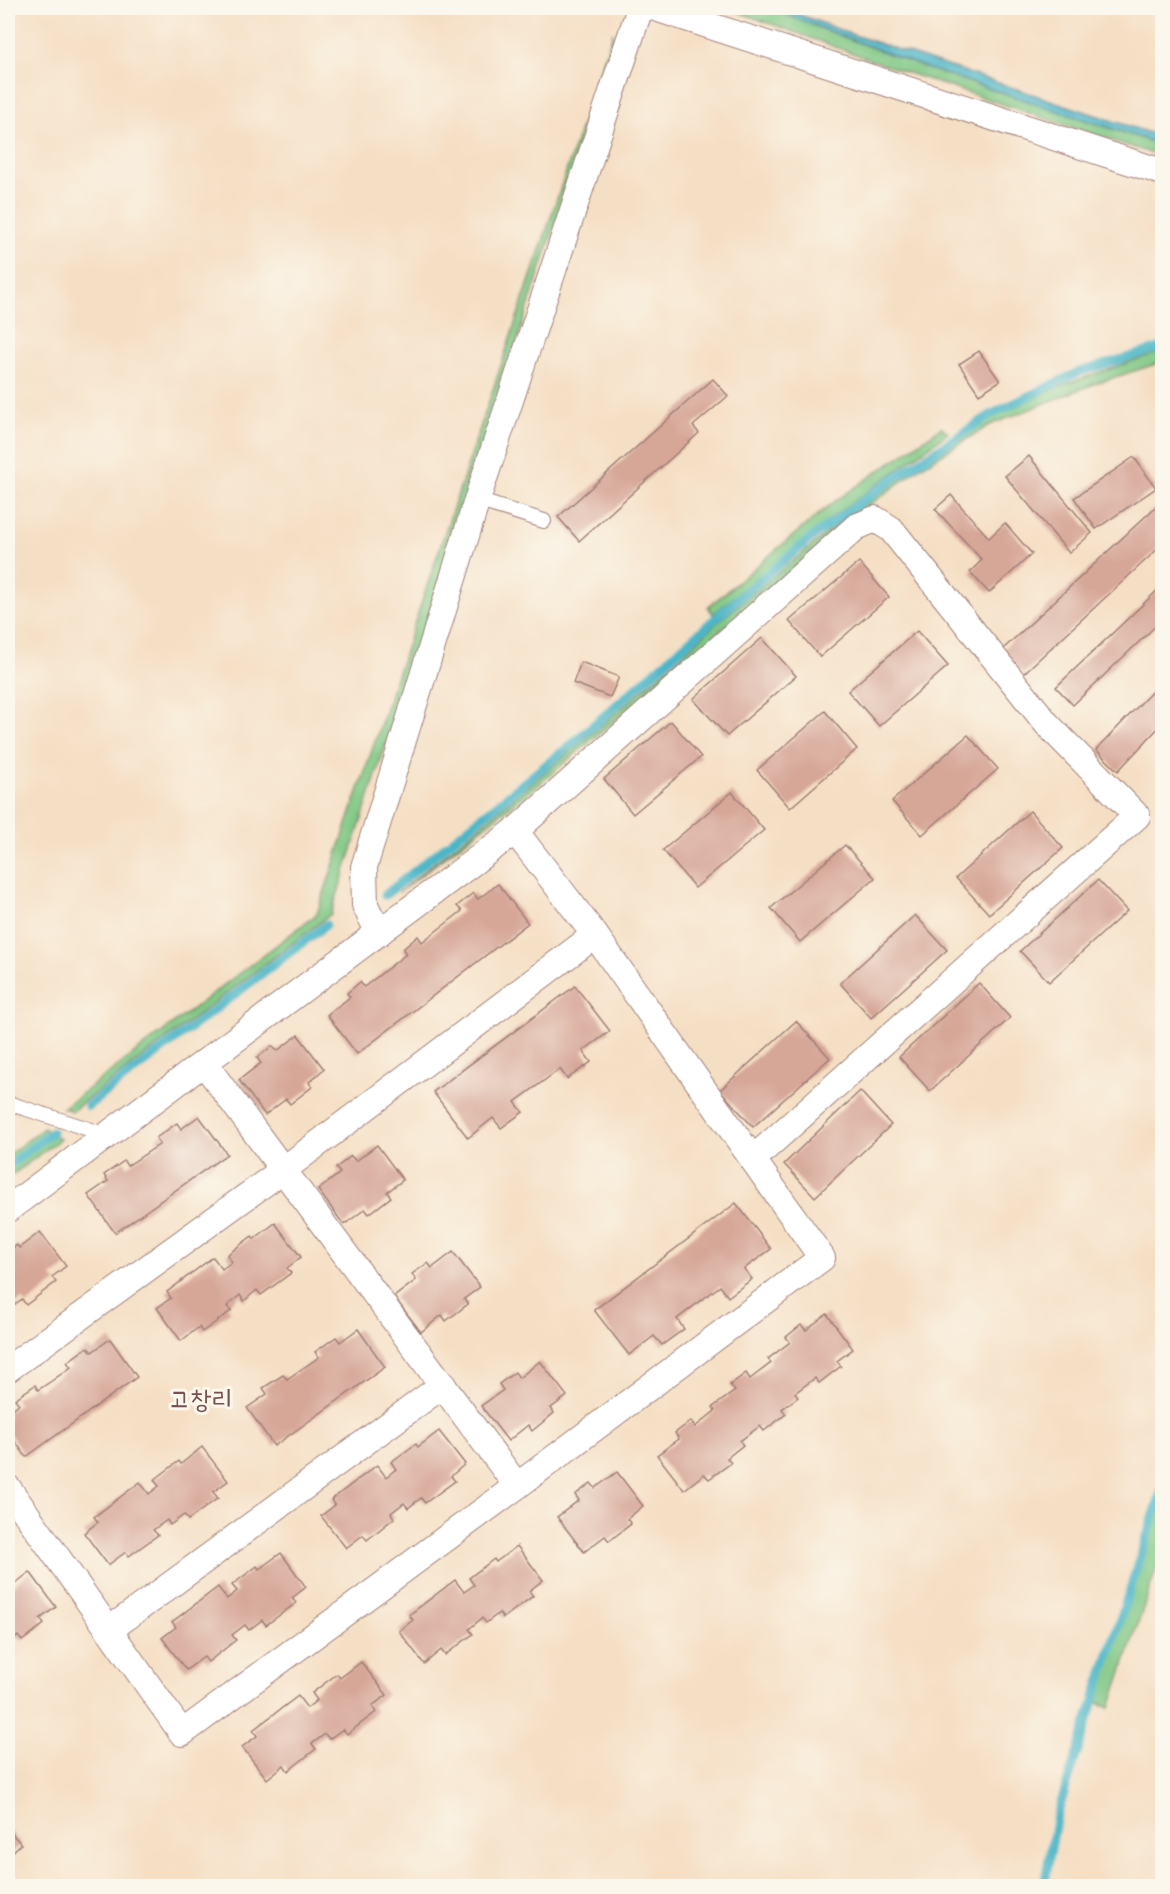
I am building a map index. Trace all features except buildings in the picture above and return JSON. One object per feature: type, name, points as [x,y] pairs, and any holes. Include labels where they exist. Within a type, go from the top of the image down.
[{"type":"street","points":[[379,933],[365,905],[364,867],[477,500],[640,8]]},
{"type":"street","points":[[655,8],[1162,172]]},
{"type":"street","points":[[8,1209],[515,831],[856,527],[875,519],[891,529],[1047,724],[1137,816],[753,1159]]},
{"type":"street","points":[[8,1488],[182,1733],[822,1258],[595,935],[515,831]]},
{"type":"street","points":[[8,1369],[283,1170],[595,935]]},
{"type":"street","points":[[204,1062],[517,1486]]},
{"type":"street","points":[[110,1630],[443,1385]]},
{"type":"lane","points":[[477,500],[544,521]]},
{"type":"lane","points":[[8,1103],[107,1135]]},
{"type":"green space","points":[[727,8],[768,8],[926,68],[1162,145],[1162,157],[905,72]]},
{"type":"green space","points":[[613,32],[611,62],[545,255],[331,914],[72,1111],[63,1108],[317,914]]},
{"type":"green space","points":[[1162,351],[1162,362],[1094,384],[990,425],[919,468],[859,513],[542,782],[399,892],[581,743],[719,621],[852,513],[928,459],[997,415],[1057,387]]},
{"type":"green space","points":[[942,427],[948,433],[830,519],[713,614],[708,607],[831,504]]},
{"type":"green space","points":[[44,1128],[60,1139],[8,1178],[8,1155]]},
{"type":"green space","points":[[1162,1497],[1162,1552],[1110,1707],[1096,1702]]},
{"type":"water","points":[[768,8],[782,8],[851,34],[1162,137],[1162,145],[926,68]]},
{"type":"waterway","points":[[385,895],[573,743],[741,596],[816,534],[899,475],[992,414],[1033,394],[1079,372],[1162,347]]},
{"type":"waterway","points":[[88,1106],[326,925]]},
{"type":"waterway","points":[[8,1166],[52,1132]]},
{"type":"waterway","points":[[1044,1886],[1057,1815],[1162,1490]]},
{"type":"district","name":"고창리","points":[[201,1400]]}]
